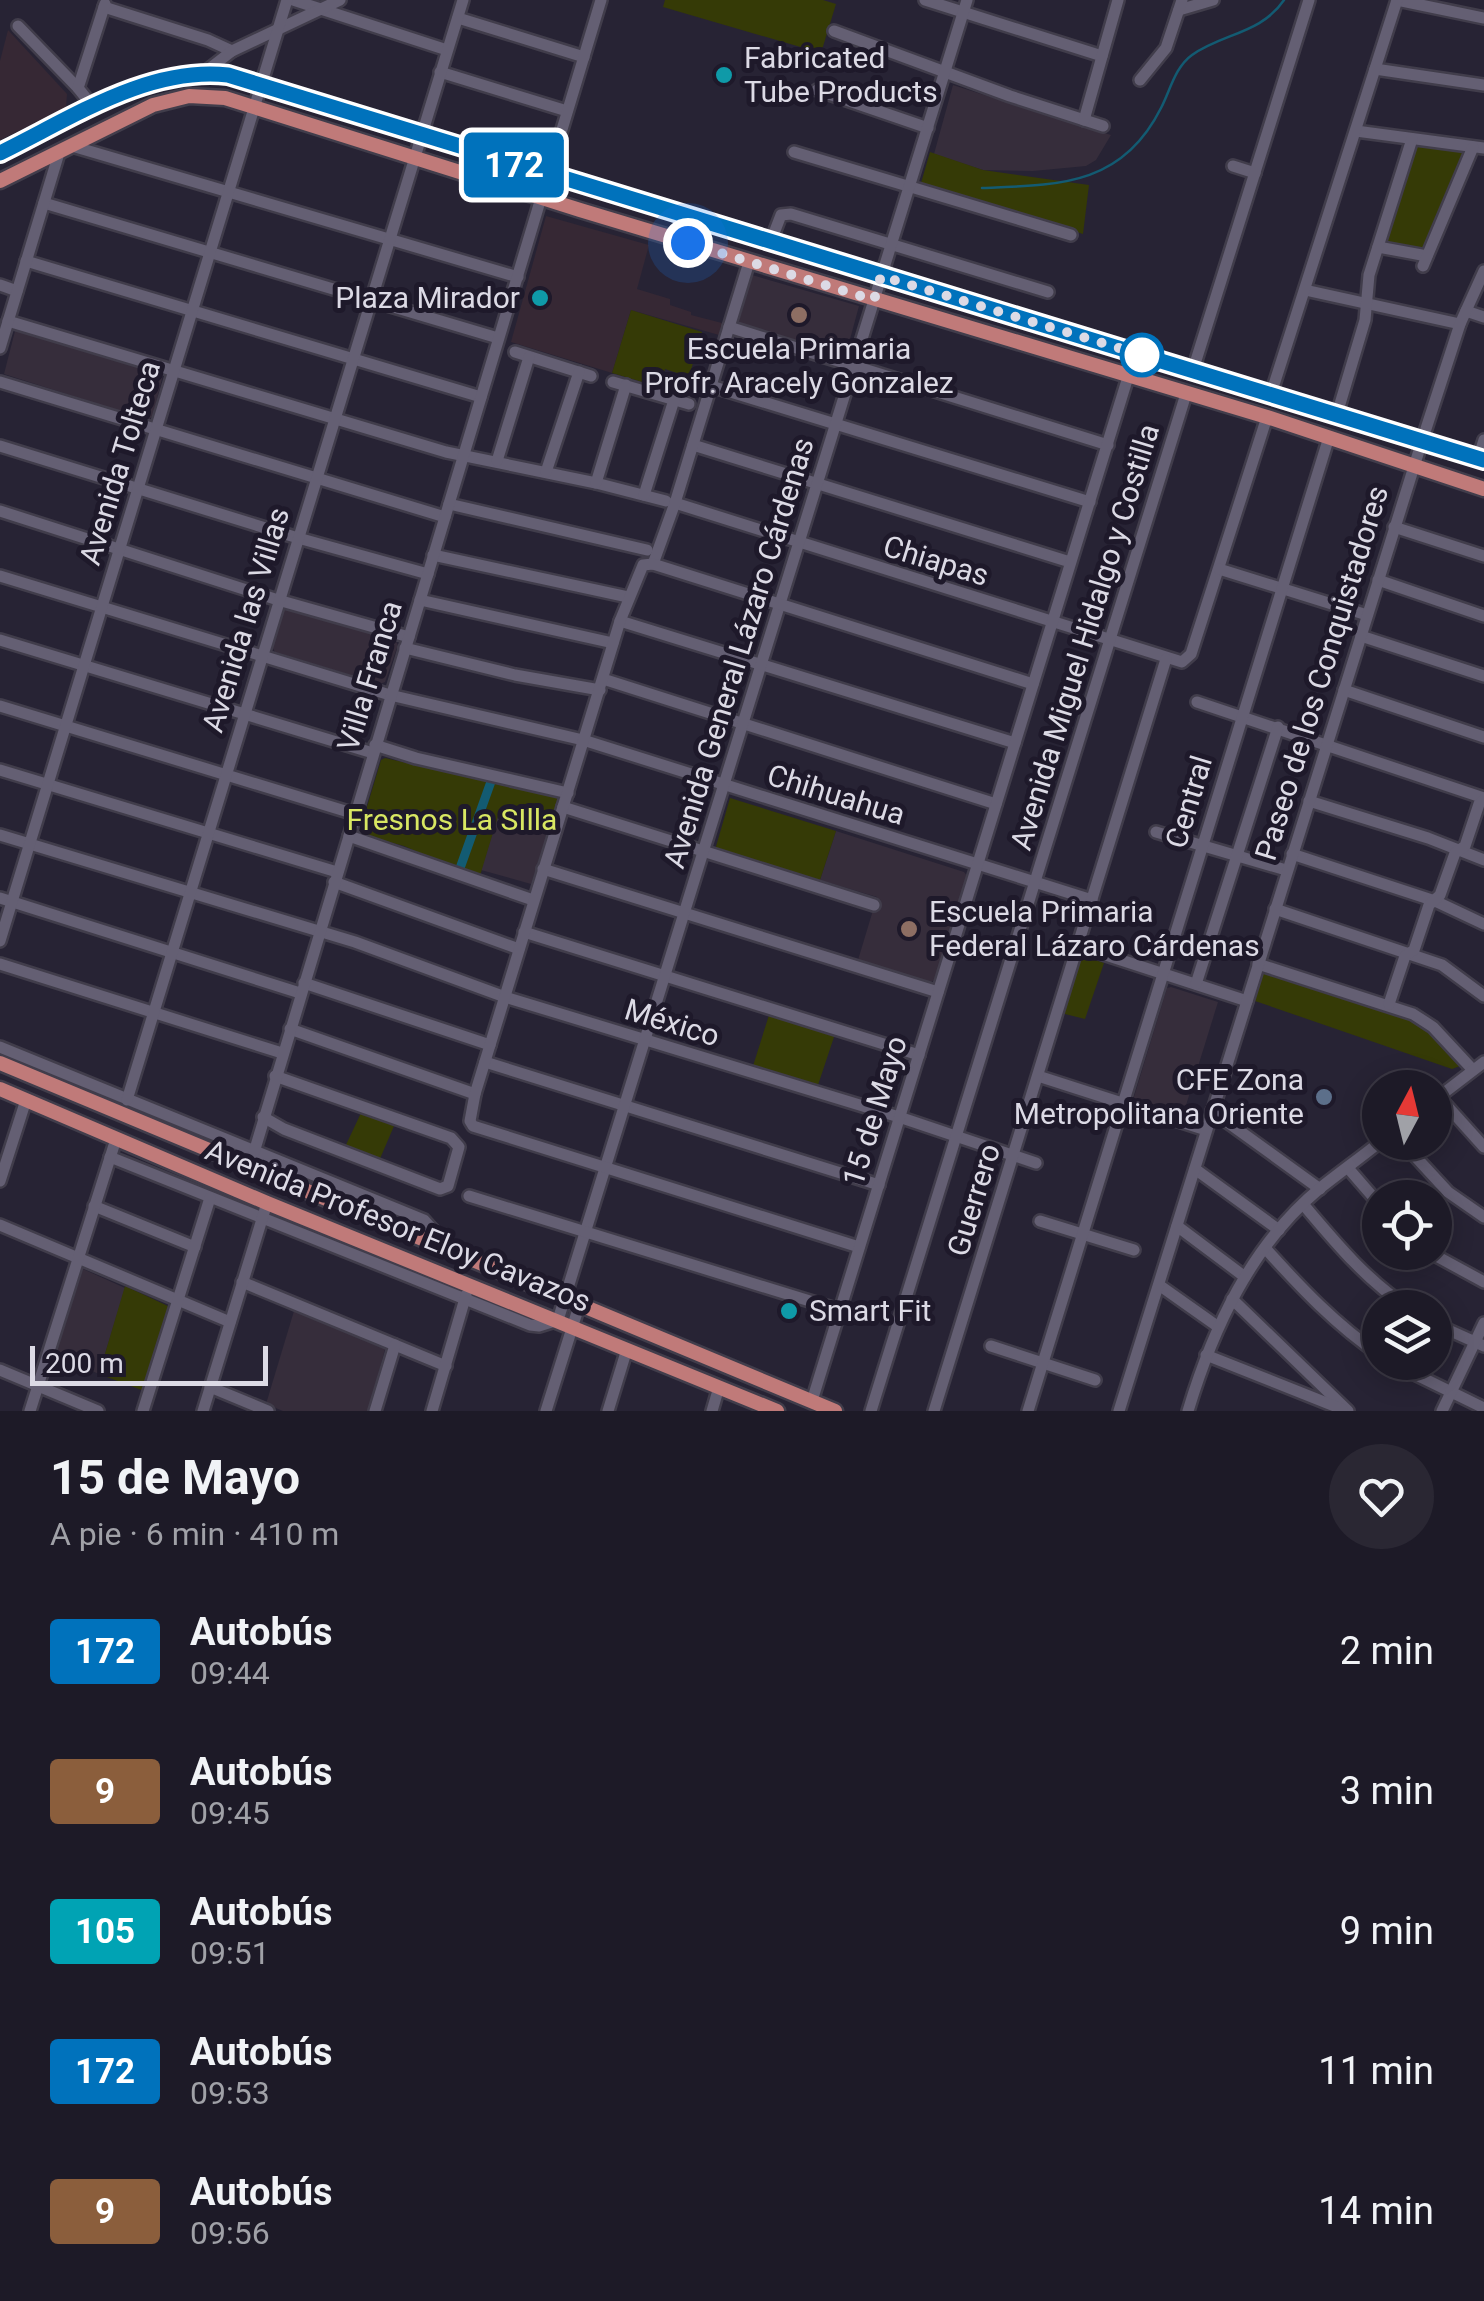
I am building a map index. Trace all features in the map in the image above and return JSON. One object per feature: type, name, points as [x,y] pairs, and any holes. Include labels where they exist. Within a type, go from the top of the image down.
[{"type":"main road","points":[[0,153],[135,87],[160,78],[205,72],[262,85],[1481,460]]},
{"type":"main road","points":[[0,181],[171,98],[205,96],[256,107],[749,262],[1267,417],[1484,489]]},
{"type":"main road","name":"Avenida Profesor Eloy Cavazos","points":[[0,1062],[835,1411]]},
{"type":"main road","name":"Avenida Profesor Eloy Cavazos","points":[[0,1089],[467,1294],[565,1323],[777,1411]]},
{"type":"street","points":[[290,0],[447,50]]},
{"type":"street","name":"Avenida Tolteca","points":[[0,941],[6,900],[30,844],[290,0]]},
{"type":"street","points":[[205,72],[232,52],[340,0]]},
{"type":"street","points":[[414,156],[463,0]]},
{"type":"street","points":[[548,176],[600,2],[585,0]]},
{"type":"street","points":[[926,0],[965,6],[1102,56]]},
{"type":"street","points":[[1084,120],[1118,0]]},
{"type":"street","points":[[1140,80],[1166,48],[1181,5],[1212,0]]},
{"type":"street","points":[[1193,370],[1309,0]]},
{"type":"street","points":[[1271,394],[1397,0],[1484,18]]},
{"type":"street","points":[[78,88],[106,4],[232,52]]},
{"type":"street","name":"Avenida General Lázaro Cárdenas","points":[[546,1411],[586,1230],[965,6]]},
{"type":"street","points":[[458,18],[584,58]]},
{"type":"street","points":[[18,26],[94,108]]},
{"type":"street","points":[[834,31],[1103,126]]},
{"type":"street","points":[[1375,69],[1484,86]]},
{"type":"street","points":[[440,72],[566,111]]},
{"type":"street","points":[[817,90],[928,128]]},
{"type":"street","points":[[1356,131],[1479,148],[1425,261],[1378,247]]},
{"type":"street","points":[[1337,414],[1365,320],[1369,275],[1412,140]]},
{"type":"street","points":[[0,346],[44,203],[66,149],[518,277]]},
{"type":"street","points":[[794,152],[1071,236]]},
{"type":"street","name":"Avenida las Villas","points":[[127,1100],[414,156]]},
{"type":"street","points":[[1233,166],[1255,173]]},
{"type":"street","name":"Villa Franca","points":[[249,1169],[541,198]]},
{"type":"street","points":[[44,203],[498,338]]},
{"type":"street","points":[[770,241],[778,218],[785,213],[1048,292]]},
{"type":"street","points":[[26,260],[481,397]]},
{"type":"street","points":[[749,262],[694,445],[648,564],[628,597],[620,621],[470,1117],[477,1128],[859,1247]]},
{"type":"street","name":"Paseo de los Conquistadores","points":[[1119,1411],[1394,527],[1460,324],[1484,270]]},
{"type":"street","points":[[0,285],[17,291]]},
{"type":"street","points":[[1305,290],[1460,324]]},
{"type":"street","points":[[1466,311],[1484,316]]},
{"type":"street","name":"Chiapas","points":[[8,321],[463,456],[671,502],[1166,659],[1182,662],[1191,654],[1219,569]]},
{"type":"street","points":[[729,327],[1108,444]]},
{"type":"street","points":[[515,352],[585,374],[546,472]]},
{"type":"street","points":[[497,461],[529,357]]},
{"type":"street","name":"15 de Mayo","points":[[812,1401],[1128,377]]},
{"type":"street","points":[[0,382],[316,478],[447,511],[647,550]]},
{"type":"street","points":[[596,483],[620,384],[689,404]]},
{"type":"street","points":[[711,386],[1090,502]]},
{"type":"street","name":"Avenida Miguel Hidalgo y Costilla","points":[[871,1411],[1186,394]]},
{"type":"street","points":[[644,495],[674,400]]},
{"type":"street","points":[[1267,417],[1219,569],[1368,615]]},
{"type":"street","name":"Central","points":[[1028,1411],[1330,437]]},
{"type":"street","points":[[1481,460],[1484,440]]},
{"type":"street","points":[[694,445],[1070,562]]},
{"type":"street","points":[[0,446],[428,574]]},
{"type":"street","points":[[0,511],[407,643],[515,674],[601,684],[743,723],[996,804]]},
{"type":"street","points":[[1394,527],[1484,556]]},
{"type":"street","points":[[434,555],[628,597]]},
{"type":"street","points":[[648,564],[1033,684]]},
{"type":"street","name":"Chihuahua","points":[[0,576],[390,695],[583,740],[1092,900]]},
{"type":"street","points":[[1378,580],[1484,616]]},
{"type":"street","points":[[420,600],[613,643]]},
{"type":"street","points":[[620,621],[1015,743]]},
{"type":"street","points":[[1361,636],[1484,676]]},
{"type":"street","points":[[0,640],[243,715],[568,793]]},
{"type":"street","name":"Guerrero","points":[[934,1411],[1166,659]]},
{"type":"street","points":[[1344,690],[1484,738]]},
{"type":"street","points":[[1197,702],[1484,799],[1465,846],[1454,854],[1440,896],[1429,905],[1414,950],[1404,956],[1389,1004]]},
{"type":"street","points":[[0,706],[356,814]]},
{"type":"street","points":[[1196,984],[1278,727]]},
{"type":"street","points":[[0,770],[208,833],[336,877],[519,949]]},
{"type":"street","points":[[1309,800],[1484,860]]},
{"type":"street","points":[[563,807],[874,905]]},
{"type":"street","points":[[1156,832],[1286,870]]},
{"type":"street","name":"México","points":[[0,835],[318,932],[505,997],[899,1117],[1036,1163]]},
{"type":"street","points":[[349,836],[534,900]]},
{"type":"street","points":[[1292,854],[1435,901],[1484,924]]},
{"type":"street","points":[[543,869],[938,992]]},
{"type":"street","points":[[6,900],[171,953],[490,1044]]},
{"type":"street","points":[[1275,908],[1442,965],[1484,996]]},
{"type":"street","points":[[524,932],[919,1055]]},
{"type":"street","points":[[1078,946],[1246,1001]]},
{"type":"street","points":[[0,964],[282,1053]]},
{"type":"street","points":[[1258,964],[1389,1004],[1433,1026],[1478,1066],[1452,1086]]},
{"type":"street","points":[[290,1029],[475,1094]]},
{"type":"street","name":"Avenida Profesor Eloy Cavazos","points":[[0,1047],[424,1220],[454,1254]]},
{"type":"street","points":[[485,1062],[879,1185]]},
{"type":"street","points":[[263,1116],[440,1190],[448,1186],[459,1152],[458,1143],[275,1076]]},
{"type":"street","points":[[1038,1076],[1206,1130]]},
{"type":"street","points":[[0,1180],[26,1100]]},
{"type":"street","points":[[1212,1111],[1320,1188]]},
{"type":"street","points":[[1452,1114],[1484,1147]]},
{"type":"street","points":[[30,1411],[116,1140]]},
{"type":"street","points":[[110,1157],[261,1220],[467,1294],[432,1411]]},
{"type":"street","points":[[1191,1410],[1217,1326],[1245,1276],[1303,1204],[1362,1157]]},
{"type":"street","points":[[1419,1160],[1448,1192],[1484,1217]]},
{"type":"street","points":[[1195,1168],[1279,1230]]},
{"type":"street","points":[[1348,1168],[1362,1184]]},
{"type":"street","points":[[469,1196],[839,1310]]},
{"type":"street","points":[[143,1411],[210,1198]]},
{"type":"street","points":[[202,1411],[266,1203]]},
{"type":"street","points":[[1303,1204],[1350,1260],[1388,1290]]},
{"type":"street","points":[[94,1206],[195,1247]]},
{"type":"street","points":[[1040,1221],[1134,1250]]},
{"type":"street","points":[[0,1225],[230,1322]]},
{"type":"street","points":[[1177,1226],[1245,1276]]},
{"type":"street","points":[[1265,1248],[1308,1297],[1362,1343]]},
{"type":"street","points":[[1452,1264],[1484,1282]]},
{"type":"street","points":[[242,1282],[446,1366]]},
{"type":"street","points":[[1159,1284],[1217,1326]]},
{"type":"street","points":[[1232,1300],[1348,1411]]},
{"type":"street","points":[[1442,1411],[1479,1344],[1484,1322]]},
{"type":"street","points":[[1452,1332],[1479,1344]]},
{"type":"street","points":[[375,1411],[395,1345]]},
{"type":"street","points":[[992,1346],[1096,1380]]},
{"type":"street","points":[[608,1411],[627,1349]]},
{"type":"street","points":[[1206,1355],[1348,1411]]},
{"type":"street","points":[[0,1370],[98,1411]]},
{"type":"street","points":[[1424,1380],[1484,1408]]},
{"type":"street","points":[[210,1387],[268,1411]]},
{"type":"street","points":[[712,1411],[719,1387]]},
{"type":"shaded area","points":[[8,30],[67,94],[66,108],[0,140],[0,61]]},
{"type":"shaded area","points":[[953,85],[1111,135],[1096,160],[1086,166],[983,170],[934,154]]},
{"type":"shaded area","points":[[546,216],[649,245],[637,289],[670,299],[670,305],[691,315],[722,323],[719,335],[631,310],[612,373],[511,342]]},
{"type":"shaded area","name":"Escuela Primaria Profr. Aracely Gonzalez","points":[[752,275],[859,306],[846,354],[738,324]]},
{"type":"shaded area","points":[[18,330],[163,374],[153,416],[148,420],[4,374]]},
{"type":"shaded area","points":[[288,606],[394,638],[398,645],[385,682],[380,684],[275,652],[271,645],[283,608]]},
{"type":"shaded area","points":[[498,816],[549,831],[531,884],[481,870]]},
{"type":"shaded area","name":"Escuela Primaria Federal Lázaro Cárdenas","points":[[836,831],[967,876],[935,980],[930,982],[858,960],[877,897],[820,880]]},
{"type":"shaded area","points":[[1167,988],[1218,1002],[1183,1115],[1133,1100]]},
{"type":"shaded area","points":[[83,1269],[125,1288],[99,1374],[55,1355]]},
{"type":"shaded area","points":[[294,1311],[385,1349],[369,1411],[283,1411],[266,1404]]},
{"type":"green space","points":[[665,0],[823,0],[836,4],[821,53],[663,7]]},
{"type":"green space","points":[[1418,144],[1464,147],[1466,153],[1425,250],[1421,251],[1386,240]]},
{"type":"green space","points":[[930,152],[983,170],[1089,185],[1083,234],[921,183]]},
{"type":"green space","points":[[631,310],[702,332],[689,377],[665,369],[659,387],[612,373]]},
{"type":"green space","name":"Fresnos La SIlla","points":[[381,760],[556,797],[549,831],[498,816],[479,879],[404,846],[364,835],[360,830]]},
{"type":"green space","points":[[730,798],[836,831],[820,880],[715,850]]},
{"type":"green space","points":[[1079,958],[1104,963],[1085,1019],[1061,1013]]},
{"type":"green space","points":[[1263,973],[1412,1021],[1438,1040],[1460,1061],[1460,1066],[1452,1069],[1255,1001]]},
{"type":"green space","points":[[769,1015],[835,1034],[817,1088],[753,1066]]},
{"type":"green space","points":[[361,1113],[394,1126],[379,1161],[344,1149]]},
{"type":"green space","points":[[125,1286],[170,1307],[144,1391],[99,1374]]},
{"type":"waterway","points":[[982,188],[1062,182],[1108,167],[1145,134],[1186,60],[1253,27],[1284,0]]},
{"type":"waterway","points":[[459,871],[493,776]]},
{"type":"bus line","name":"172","points":[[0,153],[160,78],[205,72],[228,75],[1484,460]]},
{"type":"place","name":"Fabricated Tube Products","points":[[724,75]]},
{"type":"place","name":"Plaza Mirador","points":[[540,298]]},
{"type":"place","name":"Escuela Primaria Profr. Aracely Gonzalez","points":[[799,315]]},
{"type":"place","name":"Escuela Primaria Federal Lázaro Cárdenas","points":[[909,929]]},
{"type":"place","name":"CFE Zona Metropolitana Oriente","points":[[1324,1097]]},
{"type":"place","name":"Smart Fit","points":[[789,1311]]},
{"type":"route","points":[[688,243],[874,300],[881,276],[1142,355]]}]
